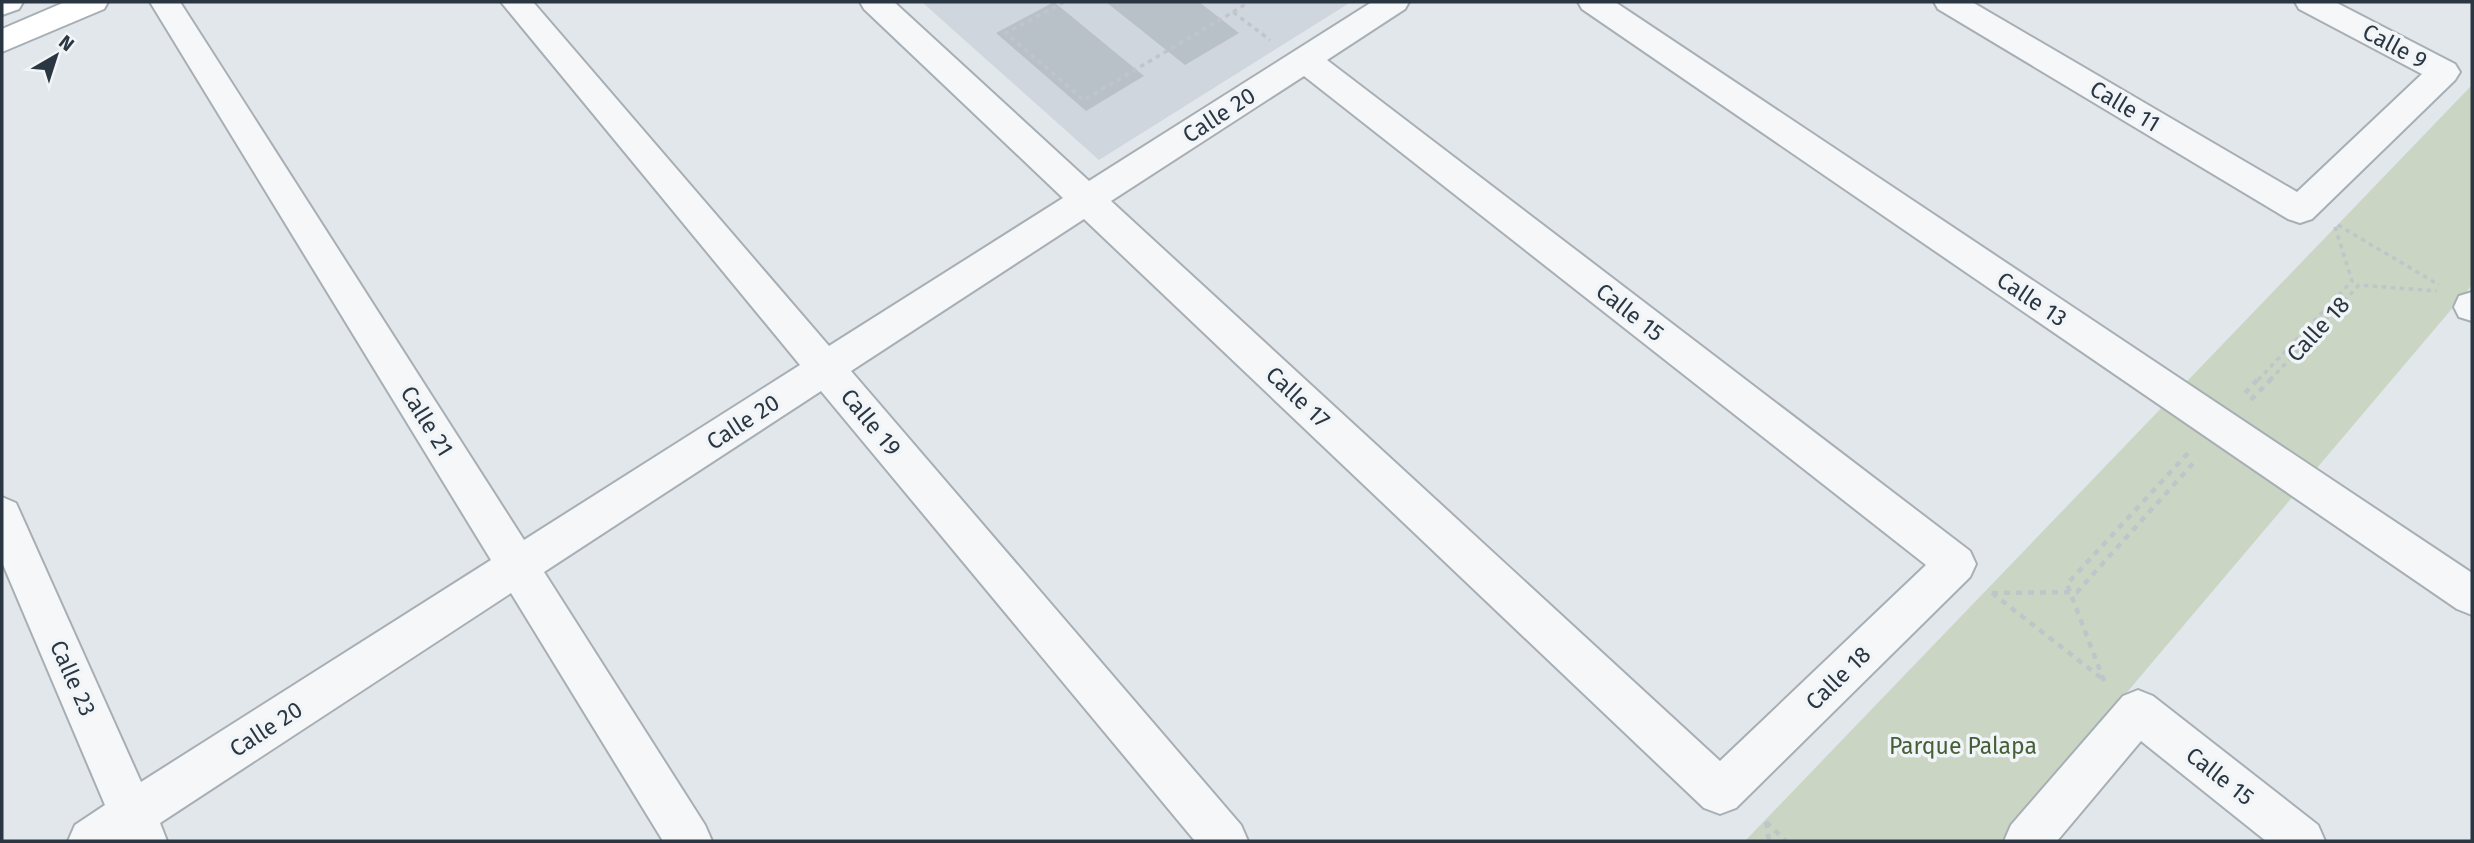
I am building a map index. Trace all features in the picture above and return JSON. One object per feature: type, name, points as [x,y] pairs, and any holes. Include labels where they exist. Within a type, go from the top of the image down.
[{"type":"street","points":[[2,5],[8,2]]},
{"type":"street","points":[[2,41],[93,2]]},
{"type":"street","name":"Calle 21","points":[[165,2],[689,841]]},
{"type":"street","name":"Calle 19","points":[[516,2],[1225,841]]},
{"type":"street","name":"Calle 17","points":[[875,2],[1720,792]]},
{"type":"street","name":"Calle 20","points":[[91,841],[138,828],[518,566],[1394,2]]},
{"type":"street","name":"Calle 13","points":[[1593,2],[2472,596]]},
{"type":"street","name":"Calle 11","points":[[1949,2],[2300,210],[2444,72]]},
{"type":"street","name":"Calle 9","points":[[2310,2],[2444,72]]},
{"type":"street","name":"Calle 15","points":[[1305,60],[1955,564]]},
{"type":"street","name":"Calle 23","points":[[2,515],[138,828]]},
{"type":"street","name":"Calle 18","points":[[1720,792],[1955,564]]},
{"type":"street","name":"Calle 15","points":[[2026,841],[2138,711],[2302,841]]},
{"type":"path","points":[[1064,2],[1006,33],[1084,100],[1249,2]]},
{"type":"path","points":[[1233,12],[1271,41]]},
{"type":"path","name":"Calle 18","points":[[2242,396],[2352,281],[2334,223],[2440,288],[2359,285],[2250,401]]},
{"type":"path","points":[[2194,447],[2067,584],[2070,592],[2104,681],[1992,593],[2070,592],[2077,592],[2203,453]]},
{"type":"path","points":[[1769,841],[1766,822],[1786,841]]},
{"type":"shaded area","points":[[925,2],[1351,2],[1099,160],[923,3]]},
{"type":"green space","name":"Parque Palapa","points":[[2472,85],[2472,285],[2001,841],[1745,841]]},
{"type":"building","points":[[1054,2],[1144,76],[1086,111],[996,33]]},
{"type":"building","points":[[1106,2],[1199,2],[1239,33],[1185,65]]}]
